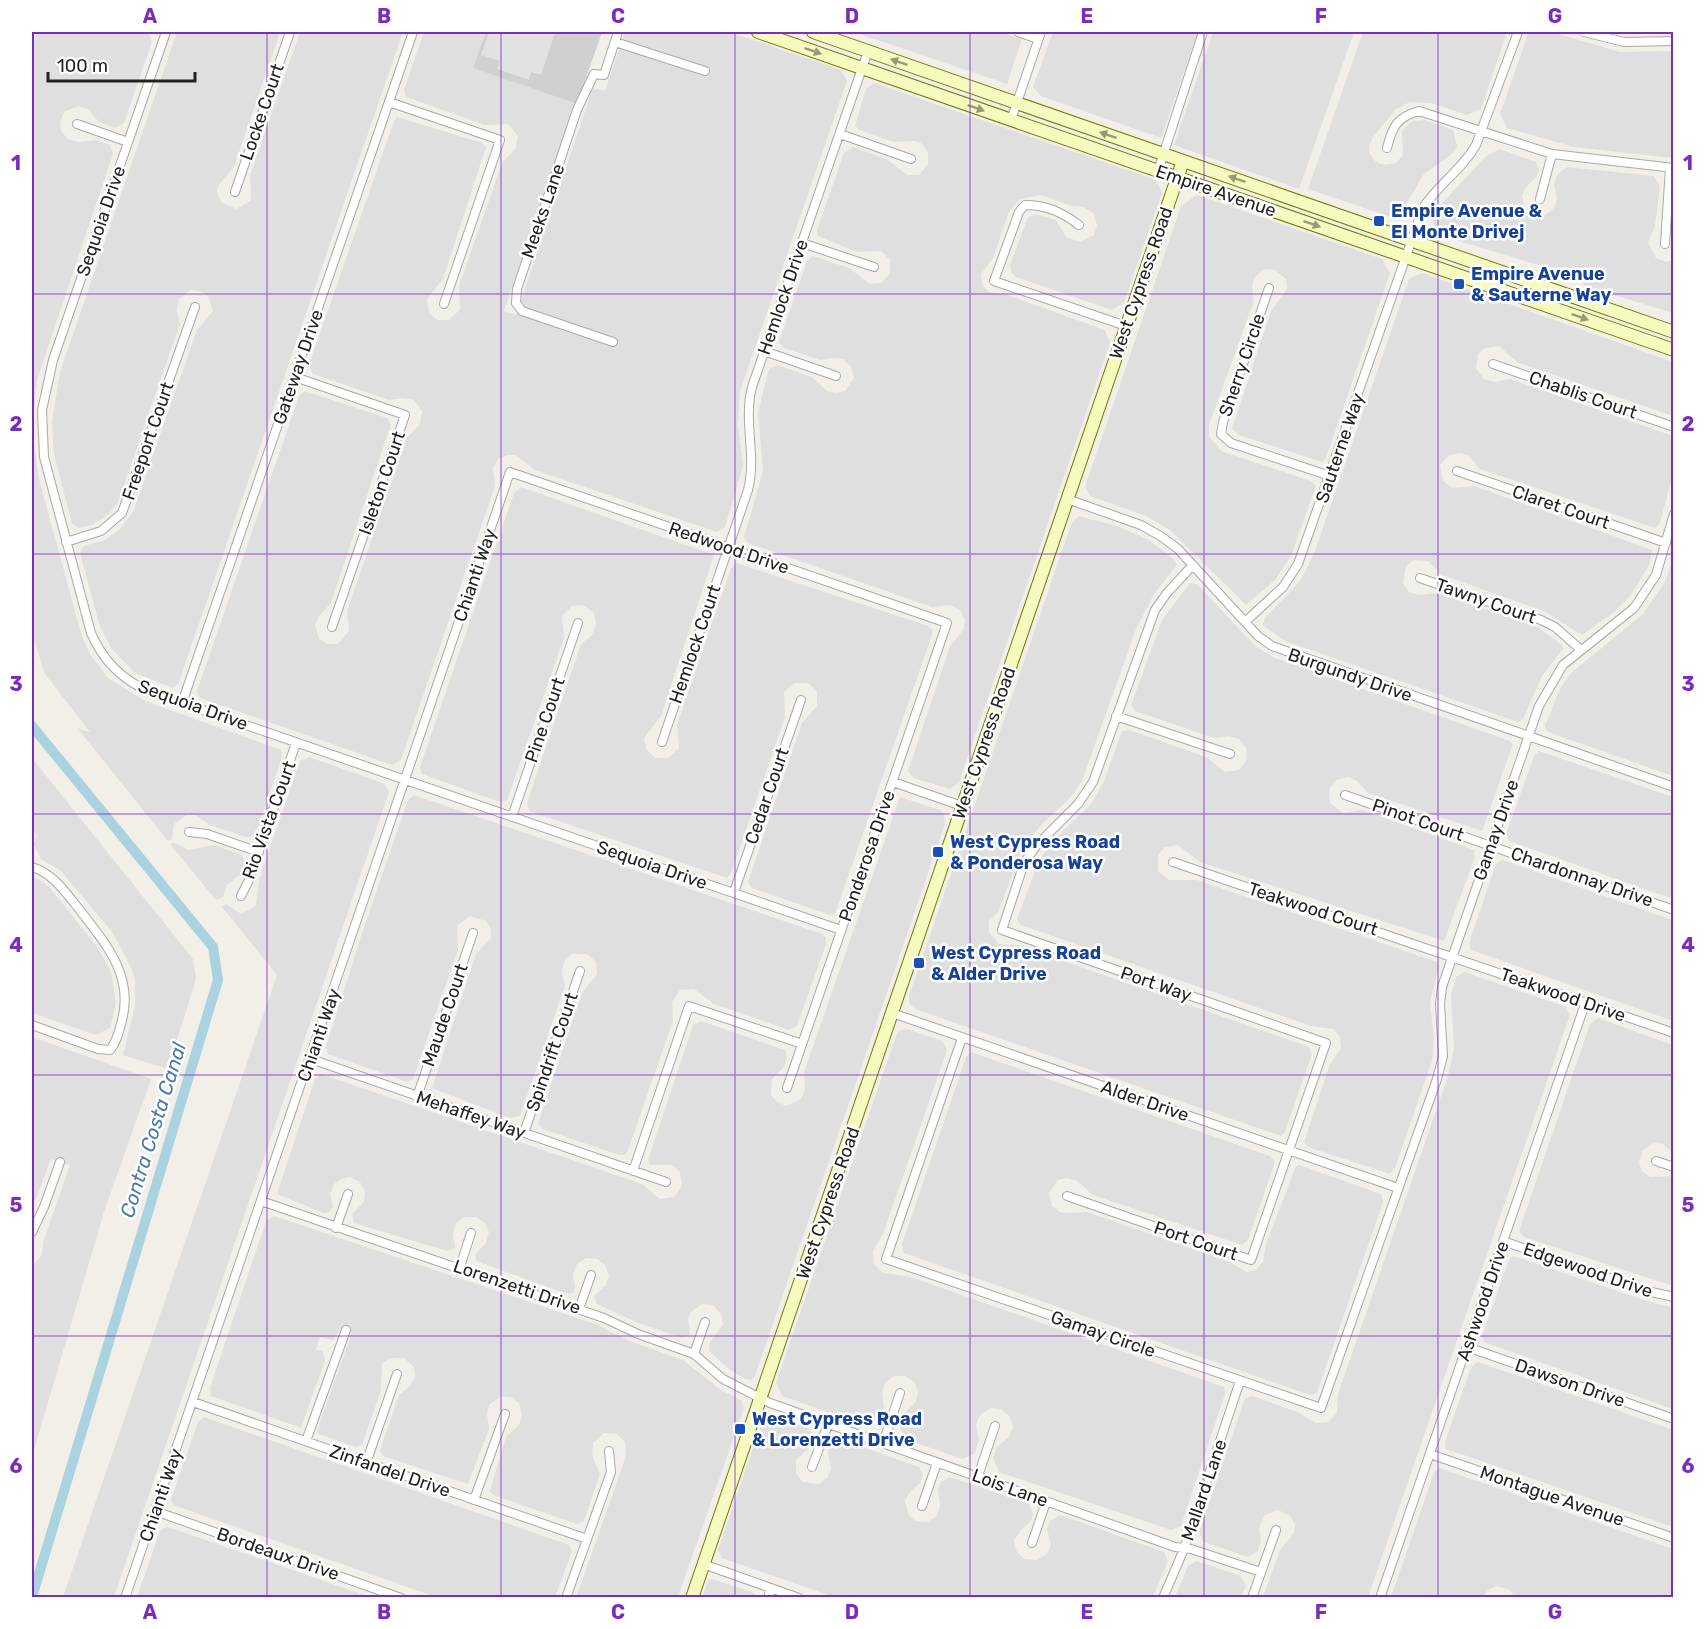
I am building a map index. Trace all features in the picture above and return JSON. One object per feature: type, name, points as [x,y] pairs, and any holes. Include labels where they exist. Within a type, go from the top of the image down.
[{"type":"main road","name":"Empire Avenue","points":[[758,32],[1674,350]]},
{"type":"main road","name":"Empire Avenue","points":[[813,32],[1674,332]]},
{"type":"main road","name":"West Cypress Road","points":[[692,1598],[1183,161]]},
{"type":"street","name":"Sequoia Drive","points":[[166,32],[53,360],[42,410],[47,472],[91,633],[102,654],[118,672],[133,684],[182,703],[841,930]]},
{"type":"street","name":"Locke Court","points":[[235,192],[290,32]]},
{"type":"street","name":"Gateway Drive","points":[[182,703],[413,32]]},
{"type":"street","name":"Meeks Lane","points":[[613,342],[522,311],[516,303],[518,289],[577,110],[594,74],[604,75],[618,32]]},
{"type":"street","points":[[1011,120],[1040,35],[1018,32]]},
{"type":"street","points":[[1158,171],[1203,32]]},
{"type":"street","name":"Sauterne Way","points":[[1245,622],[1283,587],[1298,564],[1423,208],[1432,194],[1468,159],[1483,130],[1518,32]]},
{"type":"street","points":[[1584,32],[1624,42],[1674,41]]},
{"type":"street","points":[[615,42],[705,71]]},
{"type":"street","name":"Hemlock Drive","points":[[729,547],[752,474],[753,460],[747,413],[752,387],[868,51]]},
{"type":"street","points":[[389,102],[500,140],[444,304]]},
{"type":"street","points":[[1387,148],[1392,128],[1400,118],[1419,111],[1552,154],[1672,168],[1665,244]]},
{"type":"street","points":[[77,124],[128,142]]},
{"type":"street","points":[[840,134],[911,159]]},
{"type":"street","points":[[1540,199],[1552,154]]},
{"type":"street","points":[[1079,225],[1065,214],[1039,205],[1025,205],[1018,212],[994,281],[1126,326]]},
{"type":"street","points":[[802,243],[873,267]]},
{"type":"street","name":"Sherry Circle","points":[[1269,288],[1223,422],[1221,434],[1231,443],[1330,476]]},
{"type":"street","name":"Freeport Court","points":[[66,542],[101,531],[122,513],[195,307]]},
{"type":"street","points":[[764,351],[836,376]]},
{"type":"street","name":"Chablis Court","points":[[1493,364],[1674,426]]},
{"type":"street","name":"Isleton Court","points":[[295,377],[405,416],[332,627]]},
{"type":"street","name":"Claret Court","points":[[1457,471],[1666,543]]},
{"type":"street","name":"Redwood Drive","points":[[510,472],[948,623]]},
{"type":"street","name":"Chianti Way","points":[[125,1598],[194,1402],[510,472]]},
{"type":"street","name":"Burgundy Drive","points":[[1067,499],[1153,531],[1178,549],[1258,636],[1286,653],[1674,787]]},
{"type":"street","name":"Gamay Drive","points":[[1398,1188],[1443,1056],[1440,1004],[1453,956],[1528,736],[1551,682],[1563,664],[1634,608],[1656,575],[1674,514]]},
{"type":"street","name":"Hemlock Court","points":[[662,742],[729,547]]},
{"type":"street","name":"Port Way","points":[[1192,566],[1155,610],[1093,782],[1078,804],[1037,845],[1024,862],[1002,930],[1326,1043],[1288,1151]]},
{"type":"street","name":"Tawny Court","points":[[1420,578],[1541,620],[1555,627],[1580,649]]},
{"type":"street","name":"Pine Court","points":[[512,817],[578,623]]},
{"type":"street","name":"Ponderosa Drive","points":[[787,1088],[948,623]]},
{"type":"street","name":"Cedar Court","points":[[734,892],[801,700]]},
{"type":"street","points":[[1116,716],[1230,754]]},
{"type":"street","name":"Rio Vista Court","points":[[241,896],[259,852],[296,743]]},
{"type":"street","points":[[893,782],[962,806]]},
{"type":"street","name":"Pinot Court","points":[[1346,795],[1490,845]]},
{"type":"street","points":[[189,832],[207,834],[259,852]]},
{"type":"street","name":"Chardonnay Drive","points":[[1490,845],[1674,910]]},
{"type":"street","name":"Teakwood Court","points":[[1173,862],[1453,956]]},
{"type":"street","points":[[32,867],[46,873],[58,883],[109,947],[120,970],[124,1010],[118,1036],[110,1050],[98,1049],[32,1025]]},
{"type":"street","name":"Maude Court","points":[[417,1097],[473,933]]},
{"type":"street","name":"Teakwood Drive","points":[[1453,956],[1674,1034]]},
{"type":"street","name":"Spindrift Court","points":[[524,1133],[580,971]]},
{"type":"street","name":"Ashwood Drive","points":[[1380,1598],[1586,1004]]},
{"type":"street","points":[[633,1171],[689,1006],[802,1044]]},
{"type":"street","name":"Alder Drive","points":[[892,1013],[1398,1188]]},
{"type":"street","name":"Gamay Circle","points":[[962,1038],[886,1258],[1240,1381],[1321,1408],[1398,1188]]},
{"type":"street","name":"Mehaffey Way","points":[[310,1059],[666,1182]]},
{"type":"street","name":"Port Court","points":[[1066,1196],[1251,1260],[1288,1151]]},
{"type":"street","points":[[1656,1161],[1674,1167]]},
{"type":"street","points":[[32,1232],[34,1220],[44,1207],[60,1162]]},
{"type":"street","points":[[336,1228],[348,1194]]},
{"type":"street","name":"Lorenzetti Drive","points":[[261,1201],[579,1309],[694,1354],[723,1379],[760,1399]]},
{"type":"street","points":[[460,1267],[471,1233]]},
{"type":"street","name":"Edgewood Drive","points":[[1503,1241],[1647,1291],[1674,1297]]},
{"type":"street","points":[[579,1309],[591,1275]]},
{"type":"street","points":[[694,1354],[705,1322]]},
{"type":"street","points":[[306,1442],[346,1330]]},
{"type":"street","name":"Dawson Drive","points":[[1467,1347],[1674,1419]]},
{"type":"street","points":[[366,1463],[397,1374]]},
{"type":"street","name":"Mallard Lane","points":[[1163,1598],[1184,1549],[1240,1381]]},
{"type":"street","points":[[883,1443],[900,1393]]},
{"type":"street","name":"Lois Lane","points":[[760,1399],[1046,1502],[1184,1549],[1261,1572]]},
{"type":"street","name":"Zinfandel Drive","points":[[194,1402],[587,1539]]},
{"type":"street","points":[[474,1500],[505,1414]]},
{"type":"street","points":[[812,1467],[828,1424]]},
{"type":"street","points":[[978,1476],[995,1426]]},
{"type":"street","points":[[566,1598],[611,1472],[609,1451]]},
{"type":"street","name":"Montague Avenue","points":[[1430,1454],[1674,1538]]},
{"type":"street","points":[[922,1506],[937,1462]]},
{"type":"street","points":[[1032,1543],[1046,1502]]},
{"type":"street","name":"Bordeaux Drive","points":[[155,1511],[401,1598]]},
{"type":"street","points":[[1252,1598],[1276,1530]]},
{"type":"street","points":[[703,1564],[799,1598]]},
{"type":"street","points":[[768,1598],[771,1588]]},
{"type":"shaded area","points":[[37,32],[148,33],[152,42],[124,123],[115,128],[99,122],[88,109],[78,106],[64,112],[60,122],[61,131],[68,139],[78,142],[96,140],[110,145],[113,154],[37,380],[32,428],[32,49]]},
{"type":"shaded area","points":[[177,32],[280,32],[234,167],[218,186],[217,192],[222,203],[237,209],[251,200],[250,175],[300,32],[403,32],[179,682],[173,688],[135,673],[112,649],[100,627],[80,553],[84,546],[105,540],[119,530],[133,512],[197,330],[213,311],[208,296],[200,291],[190,290],[179,299],[177,310],[180,324],[118,502],[109,514],[92,525],[79,528],[72,524],[54,454],[52,421],[60,372]]},
{"type":"shaded area","points":[[424,32],[486,32],[474,68],[577,104],[504,311],[516,315],[593,88],[605,91],[625,32],[730,32],[841,70],[847,81],[740,391],[738,425],[743,466],[725,527],[717,532],[535,470],[515,455],[507,455],[498,459],[493,468],[495,486],[401,760],[392,765],[203,699],[198,696],[197,691],[299,396],[305,391],[387,418],[391,424],[331,603],[319,616],[315,625],[319,639],[328,644],[338,644],[349,631],[347,611],[407,438],[420,424],[422,411],[414,400],[403,398],[389,400],[313,374],[309,365],[394,121],[397,117],[482,143],[486,147],[443,279],[427,299],[429,313],[437,320],[448,320],[460,310],[459,286],[502,163],[516,148],[518,136],[508,124],[485,125],[406,97],[404,90]]},
{"type":"shaded area","points":[[486,32],[602,32],[577,104],[473,68]]},
{"type":"shaded area","points":[[489,32],[555,32],[541,75],[531,72],[529,80],[497,69],[500,61],[481,55]]},
{"type":"shaded area","points":[[854,32],[999,32],[1022,39],[1007,84]]},
{"type":"shaded area","points":[[1053,32],[1198,32],[1161,138],[1041,96],[1033,87]]},
{"type":"shaded area","points":[[1213,32],[1354,32],[1299,189],[1174,145]]},
{"type":"shaded area","points":[[1363,32],[1507,32],[1481,109],[1467,115],[1431,103],[1410,102],[1396,109],[1373,137],[1369,146],[1370,154],[1375,161],[1383,165],[1396,163],[1403,155],[1402,130],[1413,121],[1425,120],[1453,130],[1457,146],[1452,154],[1423,175],[1402,212],[1388,216],[1308,189]]},
{"type":"shaded area","points":[[1552,32],[1620,52],[1673,51],[1673,158],[1574,147],[1507,128],[1500,114],[1528,34]]},
{"type":"shaded area","points":[[874,83],[1156,180],[1162,193],[1124,303],[1112,310],[1016,277],[1011,272],[1010,265],[1028,217],[1037,214],[1056,220],[1066,237],[1080,242],[1094,235],[1097,225],[1094,214],[1084,207],[1072,206],[1041,195],[1020,199],[1009,212],[993,258],[981,274],[983,286],[989,292],[1007,295],[1105,330],[1110,343],[959,782],[950,789],[913,778],[908,771],[950,646],[964,629],[965,620],[960,610],[950,605],[932,607],[748,543],[744,537],[763,471],[758,412],[769,369],[777,365],[812,377],[827,391],[835,393],[845,391],[854,378],[851,367],[843,359],[820,360],[784,348],[779,342],[807,261],[813,256],[849,268],[870,284],[881,283],[890,274],[890,260],[881,251],[857,252],[818,236],[817,230],[844,153],[853,147],[888,160],[907,175],[919,175],[928,164],[928,152],[921,143],[894,142],[859,130],[855,126],[866,89]]},
{"type":"shaded area","points":[[1500,149],[1536,162],[1539,170],[1537,176],[1526,187],[1522,196],[1525,209],[1534,215],[1545,215],[1554,208],[1557,199],[1554,184],[1558,174],[1567,167],[1654,176],[1660,186],[1655,226],[1648,243],[1656,258],[1666,262],[1673,260],[1673,313],[1585,286],[1581,278],[1439,235],[1432,219],[1436,210],[1486,156]]},
{"type":"shaded area","points":[[1197,195],[1382,259],[1390,273],[1326,458],[1322,462],[1239,435],[1232,429],[1271,311],[1287,289],[1286,279],[1275,270],[1264,269],[1254,278],[1252,286],[1254,301],[1209,425],[1209,436],[1221,451],[1311,481],[1316,486],[1291,556],[1275,580],[1246,605],[1170,530],[1146,516],[1090,496],[1085,487],[1181,206]]},
{"type":"shaded area","points":[[1422,273],[1673,362],[1673,416],[1517,362],[1499,346],[1485,348],[1478,354],[1476,368],[1484,379],[1495,382],[1510,379],[1673,436],[1673,474],[1660,523],[1655,528],[1480,469],[1469,456],[1460,453],[1449,455],[1440,465],[1443,481],[1452,488],[1474,486],[1652,550],[1649,565],[1631,595],[1613,613],[1582,635],[1544,611],[1442,575],[1428,561],[1414,560],[1406,566],[1403,583],[1409,592],[1419,595],[1438,593],[1539,628],[1562,645],[1563,649],[1542,676],[1523,719],[1518,722],[1285,641],[1263,625],[1265,618],[1300,581],[1314,554],[1409,279]]},
{"type":"shaded area","points":[[32,428],[39,479],[82,637],[90,654],[108,678],[145,701],[281,750],[282,757],[256,832],[252,837],[210,825],[196,815],[187,815],[174,824],[172,839],[168,841],[78,729],[90,732],[45,674],[32,634]]},
{"type":"shaded area","points":[[521,487],[714,555],[661,716],[644,738],[646,749],[655,758],[668,758],[679,748],[677,725],[731,568],[736,563],[928,626],[932,630],[835,914],[830,915],[752,888],[748,882],[802,723],[817,706],[817,691],[808,683],[794,683],[784,692],[785,717],[731,873],[727,878],[529,811],[527,803],[581,644],[592,635],[596,624],[594,613],[583,605],[572,606],[562,616],[564,638],[507,800],[500,802],[422,774],[420,767],[514,493]]},
{"type":"shaded area","points":[[1079,516],[1117,526],[1147,539],[1174,559],[1177,565],[1154,594],[1136,629],[1082,781],[1069,799],[1043,823],[1023,847],[998,912],[989,921],[989,932],[999,944],[1018,945],[1309,1047],[1312,1054],[1285,1132],[1281,1136],[915,1009],[909,1003],[909,996],[1072,522]]},
{"type":"shaded area","points":[[1673,559],[1673,776],[1551,733],[1546,730],[1545,725],[1561,687],[1571,673],[1643,614],[1665,582]]},
{"type":"shaded area","points":[[1190,583],[1197,584],[1255,646],[1275,658],[1510,741],[1513,744],[1482,831],[1368,793],[1357,781],[1349,777],[1336,780],[1329,789],[1330,803],[1343,813],[1362,810],[1474,850],[1475,857],[1444,941],[1200,862],[1178,845],[1165,847],[1158,855],[1158,871],[1169,880],[1197,880],[1437,962],[1439,967],[1430,1002],[1434,1039],[1432,1061],[1395,1168],[1390,1174],[1308,1147],[1304,1142],[1330,1064],[1341,1048],[1340,1037],[1333,1029],[1311,1026],[1021,925],[1017,919],[1039,860],[1054,840],[1092,803],[1104,781],[1122,731],[1129,730],[1206,757],[1225,772],[1239,770],[1246,761],[1247,749],[1239,739],[1229,736],[1214,738],[1135,711],[1131,705],[1162,620]]},
{"type":"shaded area","points":[[1539,751],[1673,797],[1673,899],[1509,841],[1506,834],[1534,756]]},
{"type":"shaded area","points":[[309,757],[385,784],[389,792],[114,1597],[63,1597],[277,975],[222,907],[226,904],[241,914],[256,906],[259,880],[300,761]]},
{"type":"shaded area","points":[[32,758],[193,959],[196,979],[168,1069],[123,1055],[135,1006],[135,979],[113,933],[60,870],[41,859],[34,845],[36,835],[32,825]]},
{"type":"shaded area","points":[[414,795],[822,934],[826,938],[826,944],[797,1026],[789,1030],[714,1004],[694,989],[680,990],[672,1002],[673,1021],[628,1150],[625,1155],[619,1155],[543,1129],[538,1124],[582,993],[597,974],[596,962],[587,954],[572,954],[564,962],[562,972],[565,986],[520,1116],[510,1118],[432,1088],[476,954],[491,938],[491,930],[486,921],[470,916],[457,926],[458,950],[413,1079],[408,1082],[328,1054],[326,1047],[362,933],[408,800]]},
{"type":"shaded area","points":[[900,797],[940,810],[944,814],[945,824],[755,1376],[751,1380],[730,1370],[709,1351],[710,1342],[723,1325],[721,1314],[713,1305],[702,1304],[691,1312],[688,1318],[690,1334],[682,1338],[638,1323],[597,1304],[594,1296],[606,1285],[609,1275],[605,1265],[597,1259],[586,1258],[577,1264],[573,1274],[575,1288],[573,1293],[567,1294],[476,1261],[475,1254],[486,1243],[489,1232],[485,1223],[476,1217],[464,1217],[456,1223],[453,1234],[455,1248],[447,1251],[354,1223],[352,1214],[364,1202],[365,1191],[360,1182],[350,1177],[334,1184],[330,1194],[333,1207],[329,1212],[324,1213],[277,1194],[315,1079],[321,1074],[642,1184],[660,1199],[674,1197],[682,1186],[680,1172],[672,1165],[650,1165],[648,1160],[693,1025],[701,1021],[785,1050],[787,1058],[784,1067],[772,1079],[771,1095],[777,1102],[786,1106],[801,1099],[805,1090],[804,1072]]},
{"type":"shaded area","points":[[173,842],[188,850],[214,845],[242,855],[246,864],[241,874],[227,885],[223,897],[216,900],[170,844]]},
{"type":"shaded area","points":[[1502,860],[1672,920],[1673,1021],[1471,950],[1469,943],[1496,864]]},
{"type":"shaded area","points":[[32,877],[50,888],[98,948],[111,972],[116,1002],[112,1020],[110,1028],[96,1035],[32,1013]]},
{"type":"shaded area","points":[[1464,972],[1566,1007],[1570,1015],[1368,1597],[1263,1597],[1280,1550],[1294,1533],[1295,1524],[1290,1516],[1278,1510],[1265,1515],[1259,1527],[1261,1541],[1258,1551],[1248,1557],[1204,1542],[1199,1533],[1245,1398],[1253,1396],[1297,1412],[1316,1423],[1328,1422],[1337,1413],[1338,1394],[1448,1076],[1454,1049],[1451,995],[1456,977]]},
{"type":"shaded area","points":[[1598,1018],[1673,1045],[1673,1153],[1663,1144],[1654,1143],[1643,1150],[1639,1163],[1642,1171],[1650,1177],[1673,1176],[1673,1286],[1524,1237],[1519,1231],[1590,1024]]},
{"type":"shaded area","points":[[907,1029],[942,1041],[947,1050],[883,1234],[873,1251],[874,1264],[883,1273],[908,1276],[1224,1387],[1225,1394],[1181,1526],[1171,1530],[999,1472],[993,1458],[997,1447],[1008,1438],[1013,1428],[1010,1417],[1001,1409],[991,1408],[980,1415],[976,1424],[979,1440],[975,1453],[962,1459],[905,1439],[899,1425],[902,1415],[916,1402],[918,1391],[914,1382],[905,1376],[894,1376],[886,1382],[882,1392],[884,1410],[881,1420],[868,1426],[782,1396],[776,1383],[896,1036],[900,1030]]},
{"type":"shaded area","points":[[32,1037],[151,1079],[104,1212],[32,1457],[32,1266],[42,1255],[43,1242],[70,1165],[51,1159],[36,1199],[32,1201]]},
{"type":"shaded area","points":[[971,1052],[1270,1156],[1275,1162],[1248,1240],[1242,1245],[1093,1195],[1077,1181],[1067,1178],[1058,1180],[1049,1193],[1052,1206],[1061,1213],[1087,1212],[1227,1261],[1247,1272],[1256,1270],[1263,1262],[1266,1244],[1296,1166],[1299,1165],[1381,1194],[1383,1202],[1317,1393],[1310,1395],[904,1253],[902,1244],[966,1057]]},
{"type":"shaded area","points":[[274,1216],[598,1325],[627,1340],[683,1360],[721,1390],[741,1400],[744,1408],[678,1597],[576,1598],[626,1456],[625,1442],[617,1434],[604,1433],[593,1443],[592,1455],[600,1474],[584,1521],[577,1524],[493,1495],[490,1491],[506,1437],[519,1425],[522,1416],[519,1403],[510,1397],[500,1397],[489,1405],[487,1413],[489,1429],[468,1484],[383,1456],[380,1450],[399,1395],[410,1386],[415,1377],[414,1367],[404,1358],[390,1358],[382,1364],[381,1391],[362,1445],[356,1447],[319,1434],[317,1431],[352,1332],[341,1328],[333,1340],[320,1337],[316,1349],[323,1352],[325,1361],[301,1428],[211,1396],[210,1388],[266,1221]]},
{"type":"shaded area","points":[[1513,1256],[1653,1303],[1673,1307],[1673,1409],[1484,1342],[1482,1336],[1509,1260]]},
{"type":"shaded area","points":[[1478,1362],[1673,1430],[1673,1527],[1446,1449],[1445,1442],[1471,1367]]},
{"type":"shaded area","points":[[204,1417],[569,1545],[572,1551],[555,1597],[436,1597],[173,1505],[171,1499],[198,1422]]},
{"type":"shaded area","points":[[776,1417],[808,1428],[814,1437],[809,1448],[796,1460],[796,1473],[802,1482],[819,1484],[827,1478],[831,1469],[828,1452],[831,1445],[839,1439],[919,1467],[923,1475],[920,1483],[909,1493],[905,1501],[908,1514],[915,1521],[927,1522],[937,1516],[940,1506],[938,1489],[941,1482],[950,1477],[1029,1504],[1033,1514],[1031,1521],[1020,1531],[1014,1541],[1017,1552],[1024,1559],[1037,1560],[1047,1554],[1051,1545],[1047,1529],[1050,1521],[1060,1515],[1164,1552],[1168,1561],[1153,1597],[834,1597],[722,1558],[718,1550],[761,1425]]},
{"type":"shaded area","points":[[1439,1468],[1673,1549],[1673,1597],[1515,1597],[1510,1590],[1496,1586],[1482,1597],[1391,1597],[1434,1473]]},
{"type":"shaded area","points":[[166,1527],[370,1597],[137,1597],[160,1531]]},
{"type":"shaded area","points":[[1196,1561],[1241,1576],[1246,1586],[1241,1597],[1175,1597],[1188,1566]]},
{"type":"shaded area","points":[[712,1579],[752,1592],[758,1597],[702,1597],[708,1581]]},
{"type":"waterway","name":"Contra Costa Canal","points":[[32,726],[213,947],[218,980],[32,1597]]},
{"type":"place","name":"Empire Avenue & El Monte Drivej","points":[[1379,221]]},
{"type":"place","name":"Empire Avenue & Sauterne Way","points":[[1459,284]]},
{"type":"place","name":"West Cypress Road & Ponderosa Way","points":[[938,852]]},
{"type":"place","name":"West Cypress Road & Alder Drive","points":[[919,963]]},
{"type":"place","name":"West Cypress Road & Lorenzetti Drive","points":[[740,1429]]}]
